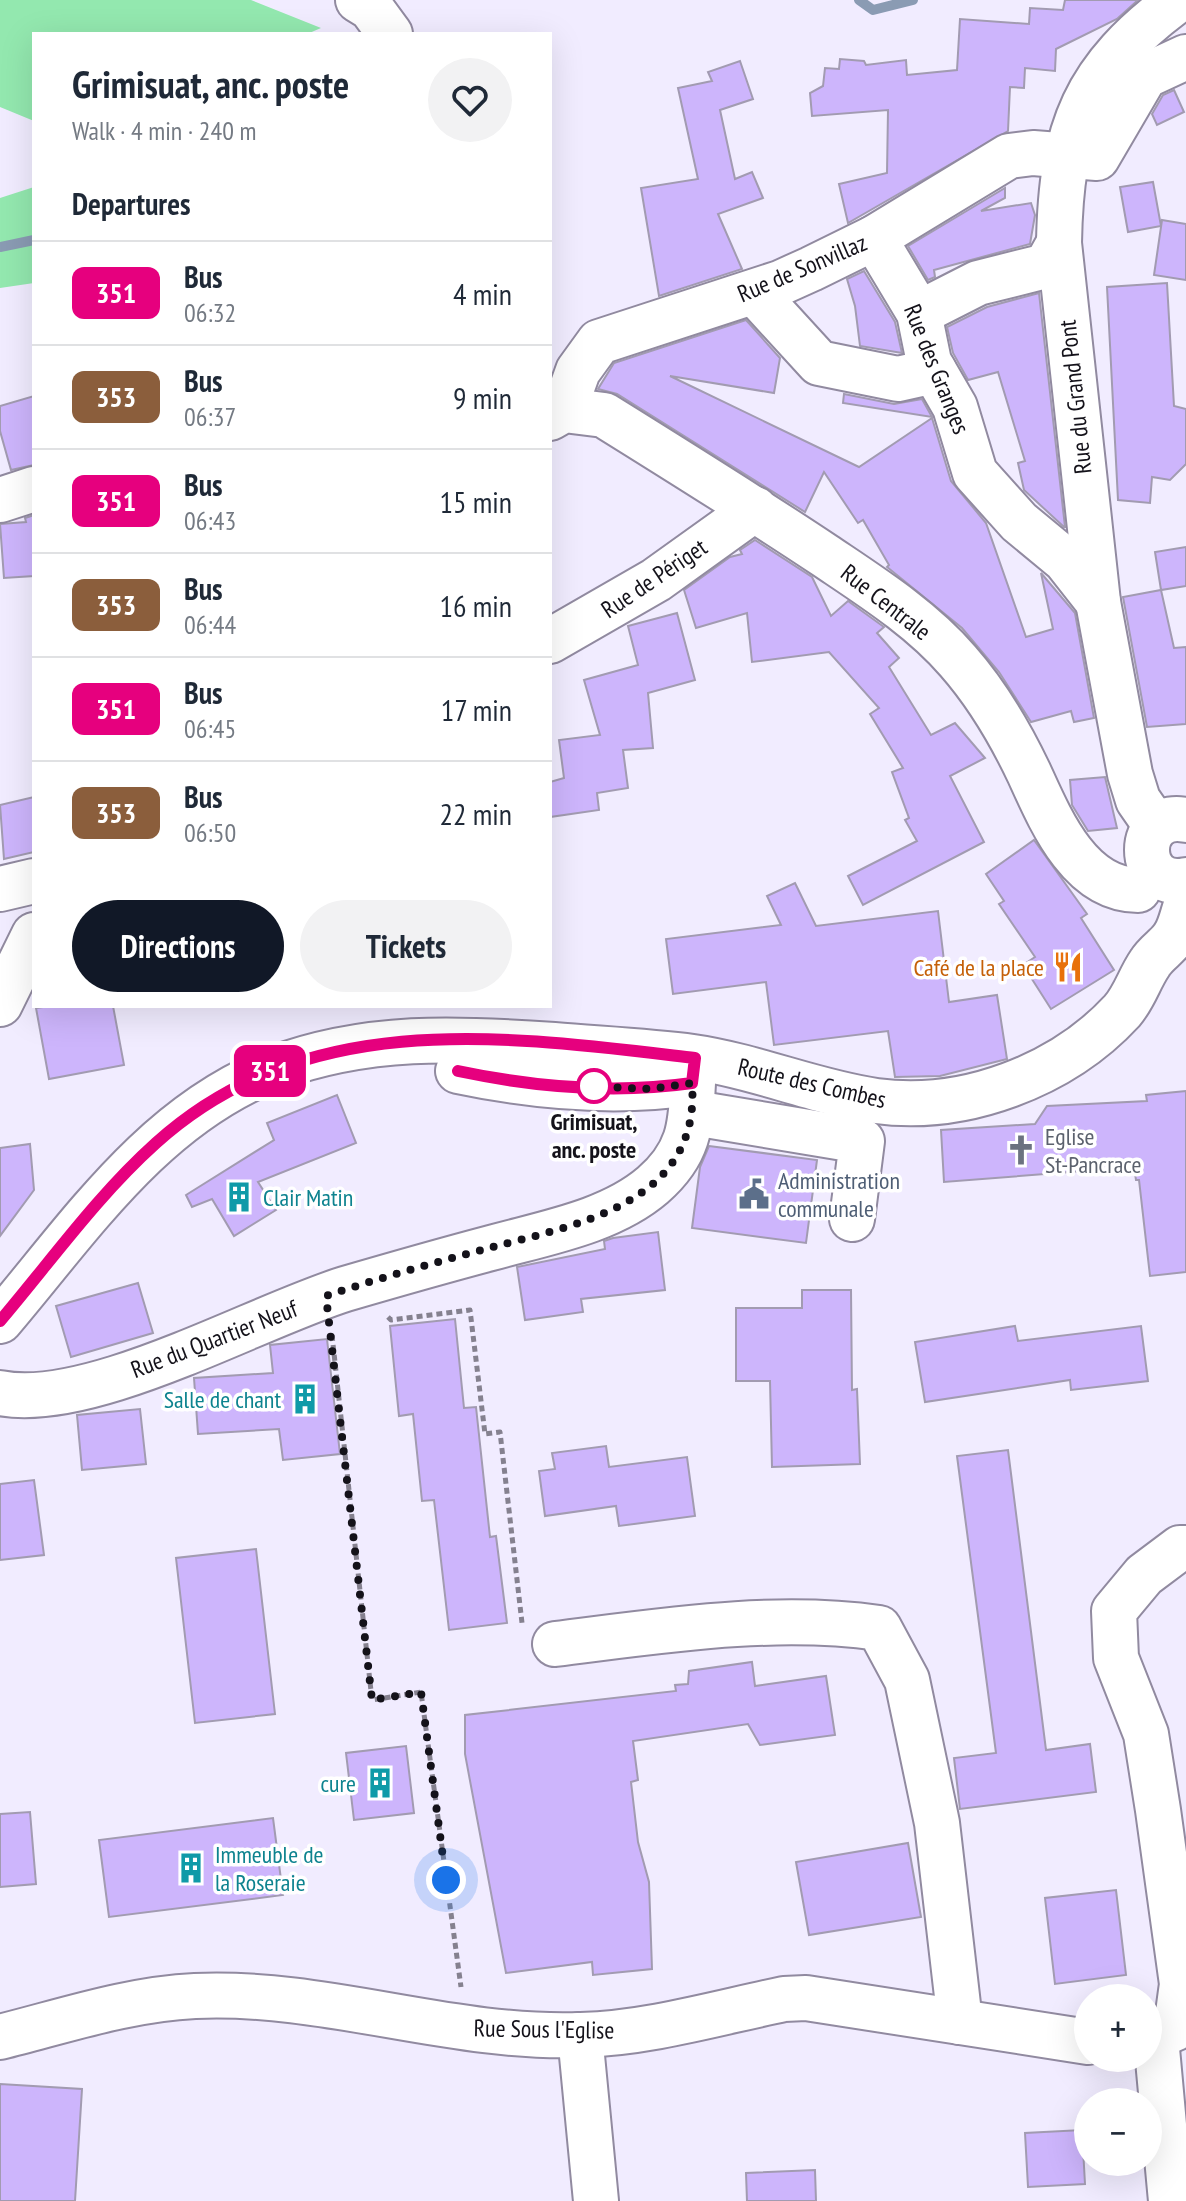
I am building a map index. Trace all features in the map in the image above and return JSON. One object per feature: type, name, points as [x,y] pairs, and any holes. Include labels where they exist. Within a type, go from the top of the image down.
[{"type":"street","points":[[358,0],[371,8],[389,32]]},
{"type":"street","name":"Rue du Grand Pont","points":[[1163,857],[1130,774],[1098,602],[1059,243],[1067,157],[1080,109],[1103,68],[1137,30],[1178,0]]},
{"type":"street","name":"Rue de Sonvillaz","points":[[557,414],[578,371],[599,342],[754,292],[874,238],[1009,156],[1033,153],[1097,158],[1145,76],[1186,57]]},
{"type":"street","name":"Rue des Granges","points":[[874,238],[919,313],[934,371],[955,407],[975,473],[1019,522],[1065,560],[1098,602]]},
{"type":"street","points":[[919,313],[978,283],[1046,266],[1059,243]]},
{"type":"street","points":[[754,292],[819,363],[898,379],[934,371]]},
{"type":"street","name":"Rue Centrale","points":[[557,414],[604,415],[755,509],[885,596],[957,659],[1009,731],[1049,816],[1073,853],[1102,881],[1122,890],[1163,857]]},
{"type":"street","points":[[0,500],[32,490]]},
{"type":"street","name":"Rue de Périget","points":[[552,640],[656,580],[755,509]]},
{"type":"street","points":[[1163,857],[1139,935],[1168,971]]},
{"type":"street","points":[[0,889],[32,881]]},
{"type":"street","name":"Route des Combes","points":[[0,1321],[90,1212],[157,1142],[214,1099],[271,1070],[356,1045],[416,1039],[484,1040],[694,1085],[915,1103],[983,1093],[1044,1070],[1074,1052],[1122,1010],[1135,993],[1168,971],[1175,936],[1186,905]]},
{"type":"street","points":[[0,1004],[32,939]]},
{"type":"street","points":[[458,1071],[515,1083],[651,1089],[694,1085],[862,1141],[852,1219]]},
{"type":"street","name":"Rue du Quartier Neuf","points":[[0,1393],[39,1394],[153,1366],[346,1290],[558,1230],[627,1203],[654,1184],[675,1161],[694,1085]]},
{"type":"street","points":[[1171,2201],[1166,2034],[1182,1984],[1146,1734],[1116,1658],[1114,1611],[1144,1575],[1180,1548],[1186,1548]]},
{"type":"street","points":[[540,1641],[763,1623],[845,1623],[879,1628],[907,1680],[937,1823],[960,2022]]},
{"type":"street","name":"Rue Sous l'Eglise","points":[[0,2037],[139,2002],[196,1996],[295,2002],[466,2028],[580,2035],[629,2031],[795,1999],[846,2002],[1074,2040]]},
{"type":"street","points":[[580,2035],[596,2201]]},
{"type":"path","points":[[466,2028],[421,1692],[372,1700],[346,1290],[372,1300],[391,1320],[470,1310],[485,1434],[500,1432],[540,1641]]},
{"type":"green space","points":[[0,0],[251,0],[321,28],[312,32],[32,32],[32,120],[0,107]]},
{"type":"green space","points":[[32,188],[32,283],[0,288],[0,198]]},
{"type":"building","points":[[1065,0],[1138,0],[1117,19],[1056,49],[1055,71],[1025,68],[1024,88],[1010,87],[1008,131],[848,223],[839,184],[887,173],[888,110],[812,116],[810,93],[823,86],[825,68],[839,69],[840,59],[864,61],[866,65],[906,60],[907,75],[957,70],[960,19],[1029,24],[1030,8],[1063,10]]},
{"type":"building","points":[[740,61],[753,99],[720,110],[735,179],[752,172],[763,198],[718,214],[742,269],[659,296],[641,188],[698,179],[678,88],[712,81],[708,72]]},
{"type":"building","points":[[1174,90],[1184,112],[1157,125],[1152,114],[1163,95]]},
{"type":"building","points":[[1153,182],[1161,226],[1128,232],[1120,187]]},
{"type":"building","points":[[1005,188],[1005,198],[981,211],[1031,203],[1035,215],[1030,244],[934,270],[935,277],[928,280],[908,246]]},
{"type":"building","points":[[1162,220],[1186,224],[1186,280],[1154,275]]},
{"type":"building","points":[[864,271],[895,322],[902,353],[860,346],[855,306],[847,279]]},
{"type":"building","points":[[1167,283],[1174,406],[1186,409],[1186,464],[1170,480],[1152,477],[1150,503],[1118,500],[1107,287]]},
{"type":"building","points":[[1039,293],[1065,527],[1024,490],[1018,463],[1025,461],[998,372],[968,380],[953,353],[947,327],[987,307]]},
{"type":"building","points":[[746,320],[780,358],[774,393],[670,376],[859,467],[932,418],[951,481],[986,523],[1026,637],[1053,629],[1041,573],[1075,613],[1094,718],[1074,722],[1071,711],[1031,722],[999,672],[962,628],[887,567],[889,565],[863,520],[858,523],[824,472],[805,512],[617,394],[598,389],[614,363]]},
{"type":"building","points":[[844,394],[894,404],[922,399],[932,417],[843,403]]},
{"type":"building","points":[[32,397],[32,465],[11,470],[0,431],[0,406]]},
{"type":"building","points":[[32,516],[32,576],[4,578],[0,524],[26,522],[25,518]]},
{"type":"building","points":[[755,540],[812,577],[831,616],[848,601],[884,627],[877,633],[899,658],[889,667],[931,735],[955,723],[985,758],[950,776],[984,842],[863,905],[848,876],[917,841],[905,820],[909,818],[892,772],[903,768],[870,714],[879,708],[829,652],[752,662],[747,613],[696,628],[684,590],[730,557],[742,554],[740,550]]},
{"type":"building","points":[[1186,547],[1186,586],[1161,590],[1155,552]]},
{"type":"building","points":[[1161,590],[1174,648],[1186,647],[1186,724],[1147,727],[1123,597]]},
{"type":"building","points":[[677,613],[695,680],[648,693],[653,748],[623,750],[628,788],[597,793],[599,810],[552,817],[552,781],[564,778],[559,740],[600,735],[584,680],[638,665],[628,626]]},
{"type":"building","points":[[1105,777],[1117,828],[1088,831],[1072,805],[1070,780]]},
{"type":"building","points":[[32,797],[32,852],[4,859],[0,805]]},
{"type":"building","points":[[1034,840],[1087,914],[1081,918],[1114,970],[1051,1009],[1023,965],[1035,957],[999,904],[1004,901],[986,874]]},
{"type":"building","points":[[795,883],[816,926],[938,911],[949,1002],[997,995],[1007,1059],[940,1076],[895,1077],[888,1031],[774,1045],[766,982],[673,994],[666,939],[781,925],[767,896]]},
{"type":"building","points":[[36,1008],[113,1008],[124,1065],[49,1079]]},
{"type":"building","points":[[1186,1091],[1186,1272],[1150,1276],[1139,1180],[1136,1180],[1134,1167],[944,1182],[941,1130],[1035,1124],[1047,1106],[1147,1101],[1146,1095]]},
{"type":"building","points":[[337,1095],[356,1143],[258,1182],[276,1210],[234,1236],[212,1199],[192,1207],[186,1195],[274,1140],[267,1123]]},
{"type":"building","points":[[30,1144],[34,1190],[0,1236],[0,1148]]},
{"type":"building","name":"Administration communale","points":[[709,1146],[817,1160],[806,1243],[692,1228],[700,1167]]},
{"type":"building","points":[[658,1232],[665,1290],[581,1299],[583,1312],[525,1320],[517,1267],[605,1249],[604,1241],[613,1238]]},
{"type":"building","points":[[138,1283],[153,1333],[71,1357],[56,1306]]},
{"type":"building","points":[[802,1290],[851,1290],[852,1390],[857,1389],[860,1464],[772,1467],[770,1381],[736,1381],[736,1308],[802,1308]]},
{"type":"building","points":[[455,1319],[464,1408],[476,1407],[490,1537],[496,1536],[507,1623],[449,1630],[434,1500],[422,1501],[413,1414],[399,1416],[390,1326]]},
{"type":"building","points":[[1015,1326],[1018,1341],[1141,1326],[1148,1381],[1071,1390],[1070,1380],[925,1402],[915,1342]]},
{"type":"building","points":[[327,1339],[340,1454],[283,1460],[279,1429],[198,1434],[194,1378],[273,1373],[270,1345]]},
{"type":"building","points":[[140,1409],[146,1464],[82,1470],[77,1415]]},
{"type":"building","points":[[606,1446],[609,1467],[687,1457],[695,1516],[619,1526],[616,1506],[545,1516],[539,1471],[555,1469],[552,1453]]},
{"type":"building","points":[[1008,1450],[1046,1750],[1090,1744],[1096,1792],[960,1809],[954,1758],[996,1753],[957,1456]]},
{"type":"building","points":[[34,1480],[44,1555],[0,1560],[0,1484]]},
{"type":"building","points":[[256,1549],[275,1714],[195,1723],[176,1558]]},
{"type":"building","points":[[752,1662],[755,1686],[826,1676],[835,1735],[760,1745],[748,1724],[633,1741],[638,1780],[631,1782],[638,1842],[649,1882],[652,1969],[593,1975],[592,1962],[506,1973],[465,1754],[465,1715],[676,1691],[675,1685],[688,1684],[689,1671]]},
{"type":"building","name":"cure","points":[[406,1746],[414,1813],[354,1820],[346,1753]]},
{"type":"building","points":[[30,1812],[36,1884],[0,1887],[0,1814]]},
{"type":"building","name":"Immeuble de la Roseraie","points":[[273,1818],[283,1895],[109,1917],[99,1840]]},
{"type":"building","points":[[908,1843],[921,1917],[809,1935],[796,1862]]},
{"type":"building","points":[[1116,1890],[1126,1975],[1055,1984],[1045,1898]]},
{"type":"building","points":[[0,2084],[82,2089],[75,2201],[0,2201]]},
{"type":"building","points":[[1074,2130],[1074,2176],[1085,2176],[1085,2184],[1028,2187],[1025,2133]]},
{"type":"building","points":[[815,2170],[816,2201],[747,2201],[746,2173]]},
{"type":"waterway","points":[[859,0],[873,10],[913,0]]},
{"type":"waterway","points":[[0,247],[32,240]]},
{"type":"bus line","name":"351","points":[[0,1321],[90,1212],[157,1142],[214,1099],[271,1070],[356,1045],[416,1039],[484,1040],[695,1058],[692,1083],[651,1089],[515,1083],[458,1071]]},
{"type":"place","name":"Café de la place","points":[[1068,967]]},
{"type":"place","name":"Grimisuat, anc. poste","points":[[594,1086]]},
{"type":"place","name":"Eglise St-Pancrace","points":[[1021,1150]]},
{"type":"place","name":"Administration communale","points":[[754,1194]]},
{"type":"place","name":"Clair Matin","points":[[239,1197]]},
{"type":"place","name":"Salle de chant","points":[[305,1399]]},
{"type":"place","name":"cure","points":[[380,1783]]},
{"type":"place","name":"Immeuble de la Roseraie","points":[[191,1868]]},
{"type":"route","points":[[446,1880],[421,1692],[372,1700],[364,1608],[326,1296],[558,1230],[627,1203],[654,1184],[675,1161],[687,1134],[694,1113],[692,1083],[651,1089],[584,1086],[594,1086]]}]
